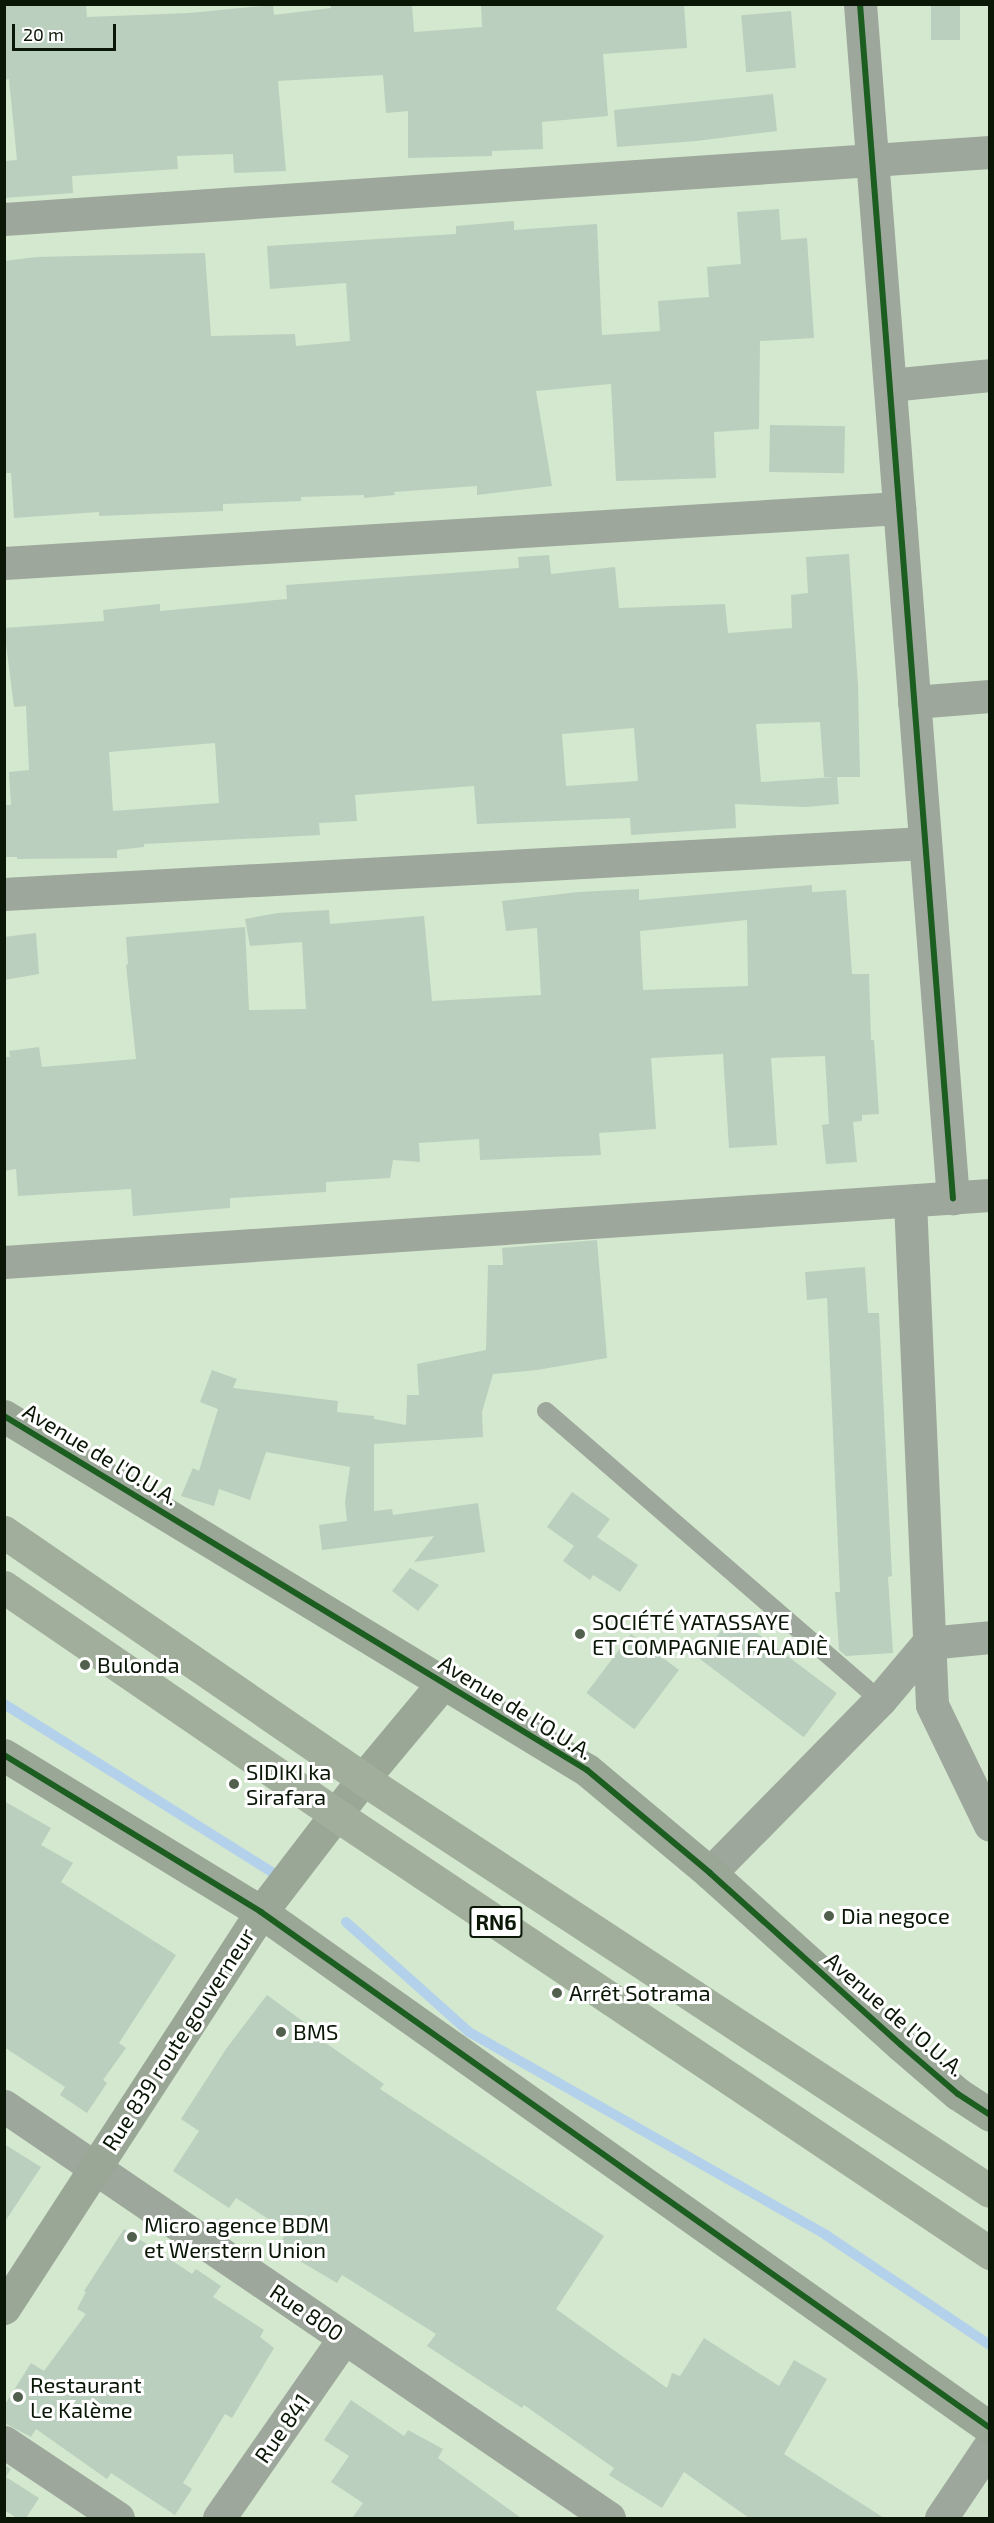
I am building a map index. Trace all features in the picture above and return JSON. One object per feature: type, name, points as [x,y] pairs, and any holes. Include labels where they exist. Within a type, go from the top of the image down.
[{"type":"highway","name":"RN6","points":[[4,1532],[363,1779],[990,2191]]},
{"type":"highway","name":"RN6","points":[[4,1587],[335,1814],[990,2253]]},
{"type":"street","points":[[860,4],[953,1198]]},
{"type":"street","points":[[4,219],[990,152]]},
{"type":"street","points":[[890,385],[990,375]]},
{"type":"street","points":[[4,563],[899,508]]},
{"type":"street","points":[[914,702],[990,696]]},
{"type":"street","points":[[4,894],[925,843]]},
{"type":"street","points":[[4,1262],[990,1196]]},
{"type":"street","points":[[910,1201],[932,1705],[990,1825]]},
{"type":"street","name":"Avenue de l'O.U.A.","points":[[4,1416],[587,1770],[710,1874],[958,2094],[989,2114]]},
{"type":"street","points":[[710,1874],[880,1700],[928,1643],[990,1637]]},
{"type":"street","name":"Rue 839 route gouverneur","points":[[4,2308],[261,1912],[335,1814],[443,1683]]},
{"type":"street","points":[[4,1755],[261,1912],[990,2428]]},
{"type":"street","name":"Rue 800","points":[[4,2106],[609,2518]]},
{"type":"street","name":"Rue 841","points":[[219,2518],[344,2338]]},
{"type":"street","points":[[4,2442],[118,2518]]},
{"type":"street","points":[[941,2518],[990,2445]]},
{"type":"lane","points":[[546,1411],[880,1700]]},
{"type":"building","points":[[4,4],[86,4],[87,17],[189,13],[273,5],[274,15],[331,8],[330,4],[412,4],[414,32],[482,27],[481,4],[684,4],[687,48],[603,54],[608,116],[542,122],[543,149],[492,151],[492,156],[408,158],[408,111],[386,113],[383,75],[278,81],[286,171],[234,173],[233,154],[177,156],[178,169],[72,176],[73,193],[4,198],[4,161],[17,160],[9,79],[4,80]]},
{"type":"building","points":[[931,4],[960,4],[960,40],[931,40]]},
{"type":"building","points":[[791,11],[796,68],[746,72],[741,15]]},
{"type":"building","points":[[773,94],[777,131],[696,141],[617,147],[614,110]]},
{"type":"building","points":[[779,209],[781,240],[807,238],[814,338],[760,341],[759,429],[714,432],[716,478],[616,481],[611,384],[536,391],[552,486],[477,495],[477,486],[394,492],[395,495],[364,498],[364,495],[301,497],[301,501],[223,504],[223,511],[99,516],[99,512],[14,518],[11,473],[4,473],[4,261],[37,257],[205,253],[211,336],[295,334],[296,346],[350,341],[346,283],[270,289],[267,246],[456,234],[456,226],[514,221],[514,230],[597,224],[602,335],[660,331],[658,301],[709,297],[707,267],[741,264],[737,212]]},
{"type":"building","points":[[770,425],[845,426],[844,473],[769,472]]},
{"type":"building","points":[[849,554],[858,685],[860,777],[837,777],[839,804],[806,807],[735,804],[736,828],[631,835],[630,818],[477,824],[474,786],[355,795],[357,821],[319,823],[320,835],[144,844],[144,847],[117,850],[117,858],[17,859],[17,857],[4,857],[4,805],[11,805],[9,772],[29,770],[26,706],[14,707],[4,628],[104,621],[103,610],[160,604],[160,611],[287,599],[286,585],[519,568],[518,557],[549,555],[551,574],[615,567],[619,608],[725,604],[728,633],[792,628],[791,595],[808,593],[806,557]],"holes":[[[820,722],[824,777],[835,777],[761,782],[756,724]],[[634,728],[638,781],[566,786],[562,734]],[[215,743],[219,803],[113,811],[109,752]]]},
{"type":"building","points":[[812,885],[812,892],[846,890],[852,974],[869,974],[871,1040],[874,1040],[879,1114],[862,1115],[862,1121],[853,1122],[857,1162],[826,1164],[822,1125],[829,1124],[825,1056],[771,1058],[777,1145],[729,1148],[723,1054],[651,1058],[656,1129],[599,1133],[601,1155],[480,1160],[479,1139],[419,1143],[420,1162],[393,1160],[390,1178],[326,1182],[326,1192],[230,1198],[230,1208],[133,1216],[131,1189],[18,1196],[16,1169],[4,1171],[4,1057],[10,1057],[9,1051],[39,1047],[42,1067],[136,1059],[126,965],[128,964],[126,937],[245,927],[249,1010],[306,1009],[302,942],[250,946],[245,919],[278,913],[329,910],[330,924],[424,916],[432,1001],[541,995],[537,928],[506,931],[502,901],[578,892],[639,889],[639,900]],"holes":[[[747,920],[748,986],[643,990],[640,931]]]},
{"type":"building","points":[[36,933],[39,974],[4,980],[4,937]]},
{"type":"building","points":[[597,1240],[607,1358],[537,1370],[493,1374],[482,1412],[483,1437],[374,1444],[374,1511],[392,1509],[393,1515],[478,1503],[485,1552],[414,1562],[434,1536],[322,1550],[319,1525],[347,1521],[345,1502],[350,1467],[266,1452],[250,1500],[219,1489],[214,1506],[181,1496],[193,1468],[199,1471],[218,1409],[200,1402],[212,1370],[237,1379],[233,1388],[338,1401],[337,1412],[374,1416],[374,1419],[406,1425],[407,1395],[419,1395],[417,1364],[486,1350],[488,1265],[503,1265],[502,1248]]},
{"type":"building","points":[[865,1267],[868,1313],[879,1313],[892,1576],[888,1577],[893,1653],[846,1656],[839,1650],[835,1592],[840,1592],[827,1298],[807,1300],[805,1272]]},
{"type":"building","points":[[572,1492],[610,1519],[597,1537],[638,1565],[620,1592],[593,1575],[590,1580],[563,1561],[574,1546],[547,1527]]},
{"type":"building","points":[[410,1568],[439,1585],[418,1611],[392,1591]]},
{"type":"building","points":[[733,1615],[837,1693],[804,1737],[700,1659]]},
{"type":"building","points":[[631,1634],[679,1670],[634,1729],[586,1693]]},
{"type":"building","points":[[4,1801],[51,1828],[41,1845],[73,1863],[61,1882],[176,1955],[119,2043],[126,2048],[103,2080],[107,2083],[87,2113],[60,2095],[65,2087],[4,2047]]},
{"type":"building","points":[[267,1995],[326,2038],[323,2041],[384,2084],[380,2089],[604,2236],[556,2309],[667,2388],[672,2373],[680,2376],[704,2338],[779,2386],[794,2360],[827,2379],[784,2454],[884,2518],[749,2518],[684,2472],[662,2508],[609,2475],[614,2468],[524,2405],[522,2408],[427,2346],[436,2334],[342,2275],[337,2283],[293,2257],[279,2246],[287,2231],[236,2198],[229,2208],[173,2171],[199,2131],[181,2119],[226,2049]]},
{"type":"building","points":[[4,2144],[41,2167],[4,2223]]},
{"type":"building","points":[[124,2229],[192,2274],[196,2269],[221,2286],[213,2297],[264,2330],[260,2337],[274,2348],[232,2418],[225,2414],[183,2483],[192,2489],[175,2515],[111,2473],[107,2479],[36,2429],[31,2437],[4,2423],[4,2406],[31,2363],[44,2371],[86,2314],[77,2309],[86,2292],[84,2291]]},
{"type":"building","points":[[351,2400],[404,2436],[408,2430],[443,2449],[438,2458],[521,2518],[352,2518],[363,2503],[331,2482],[349,2456],[324,2440]]},
{"type":"building","points":[[4,2465],[11,2469],[6,2477],[39,2498],[26,2518],[17,2518],[4,2510]]},
{"type":"waterway","points":[[4,1704],[275,1874]]},
{"type":"waterway","points":[[346,1922],[469,2032],[826,2235],[990,2345]]},
{"type":"cycle path","points":[[860,4],[953,1198]]},
{"type":"cycle path","points":[[4,1416],[587,1770],[710,1873],[958,2094],[990,2115]]},
{"type":"cycle path","points":[[4,1755],[261,1912],[990,2428]]},
{"type":"place","name":"SOCIÉTÉ YATASSAYE ET COMPAGNIE FALADIÈ","points":[[580,1634]]},
{"type":"place","name":"Bulonda","points":[[85,1665]]},
{"type":"place","name":"SIDIKI ka Sirafara","points":[[234,1784]]},
{"type":"place","name":"Dia negoce","points":[[829,1916]]},
{"type":"place","name":"Arrêt Sotrama","points":[[557,1993]]},
{"type":"place","name":"BMS","points":[[281,2032]]},
{"type":"place","name":"Micro agence BDM et Werstern Union","points":[[132,2237]]},
{"type":"place","name":"Restaurant Le Kalème","points":[[18,2397]]}]
